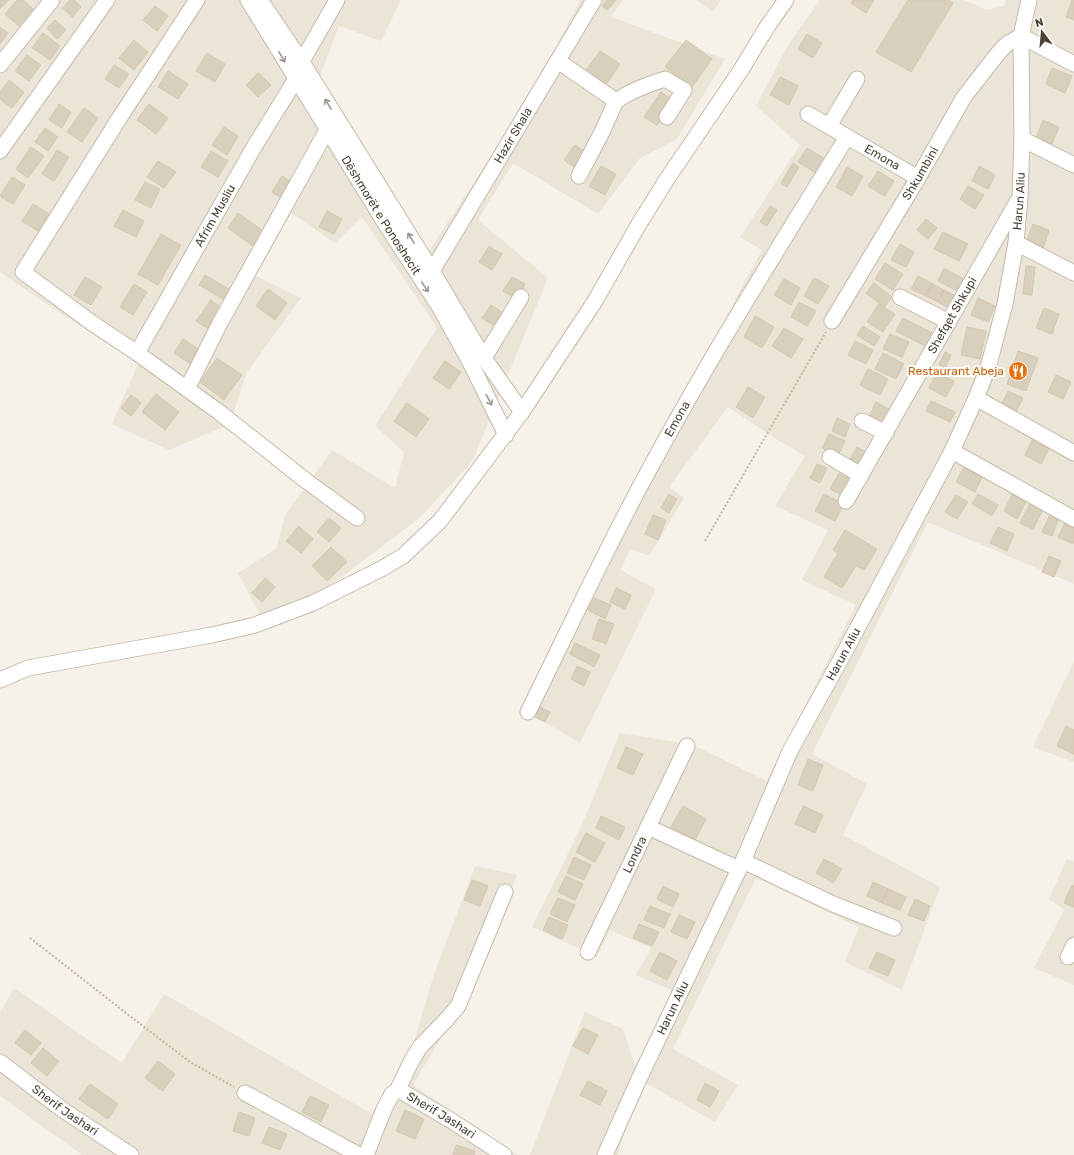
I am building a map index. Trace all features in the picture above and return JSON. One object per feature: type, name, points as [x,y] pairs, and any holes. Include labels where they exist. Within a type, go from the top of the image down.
[{"type":"street","points":[[0,65],[52,0]]},
{"type":"street","points":[[0,151],[107,0]]},
{"type":"street","points":[[197,0],[120,117],[23,272],[92,323],[137,353],[219,412],[305,480],[357,518]]},
{"type":"street","name":"Dëshmorët e Ponoshecit","points":[[248,0],[302,62],[333,125],[416,273],[440,308],[456,324],[484,358],[522,412]]},
{"type":"street","name":"Dëshmorët e Ponoshecit","points":[[260,0],[295,78],[333,125],[432,271],[456,324],[472,366],[506,435]]},
{"type":"street","name":"Afrim Musliu","points":[[137,353],[295,78],[302,62],[337,0]]},
{"type":"street","name":"Hazir Shala","points":[[432,271],[594,0]]},
{"type":"street","points":[[0,680],[28,668],[236,630],[255,625],[325,597],[383,568],[403,556],[440,521],[522,412],[595,301],[639,224],[667,179],[741,70],[767,27],[786,0]]},
{"type":"street","name":"Harun Aliu","points":[[605,1155],[639,1079],[741,865],[790,751],[842,659],[952,451],[988,368],[1005,304],[1016,243],[1020,198],[1022,139],[1021,36],[1030,0]]},
{"type":"street","points":[[1021,36],[1074,64]]},
{"type":"street","name":"Shkumbini","points":[[832,321],[918,178],[964,97],[1000,51],[1007,44],[1021,36]]},
{"type":"street","points":[[558,60],[616,101]]},
{"type":"street","points":[[579,176],[616,101],[628,92],[664,79],[684,90],[667,117]]},
{"type":"street","points":[[829,126],[857,79]]},
{"type":"street","name":"Emona","points":[[808,114],[918,178]]},
{"type":"street","points":[[186,389],[220,323],[333,125]]},
{"type":"street","name":"Emona","points":[[528,712],[643,481],[742,307],[847,137]]},
{"type":"street","points":[[1022,139],[1074,165]]},
{"type":"street","name":"Shefqet Shkupi","points":[[846,502],[1020,198]]},
{"type":"street","points":[[1016,243],[1074,273]]},
{"type":"street","points":[[484,358],[521,297]]},
{"type":"street","points":[[900,297],[949,322]]},
{"type":"street","points":[[976,398],[1074,453]]},
{"type":"street","points":[[862,420],[886,433]]},
{"type":"street","points":[[952,451],[1074,519]]},
{"type":"street","points":[[830,457],[861,475]]},
{"type":"street","points":[[648,827],[687,746]]},
{"type":"street","name":"Londra","points":[[588,952],[648,827],[741,865]]},
{"type":"street","points":[[741,865],[894,928]]},
{"type":"street","points":[[397,1091],[420,1047],[458,1006],[505,892]]},
{"type":"street","name":"Sherif Jashari","points":[[0,1062],[63,1110],[131,1155]]},
{"type":"street","name":"Sherif Jashari","points":[[366,1155],[384,1109],[392,1094],[397,1091],[403,1092],[495,1152]]},
{"type":"street","points":[[245,1093],[358,1155]]},
{"type":"path","points":[[705,541],[832,321]]},
{"type":"path","points":[[30,938],[190,1062],[245,1093]]},
{"type":"shaded area","points":[[0,0],[401,0],[381,41],[339,26],[316,86],[425,257],[530,97],[580,0],[623,0],[611,17],[725,59],[677,139],[640,158],[598,214],[513,163],[478,220],[548,278],[472,462],[418,519],[327,588],[260,615],[238,573],[277,548],[285,515],[332,450],[395,488],[404,452],[375,426],[437,328],[362,217],[335,243],[291,213],[256,276],[301,298],[247,372],[230,424],[169,450],[112,424],[138,364],[0,272]]},
{"type":"shaded area","points":[[696,0],[721,0],[713,12]]},
{"type":"shaded area","points":[[820,0],[964,0],[987,10],[1004,6],[1006,0],[1074,0],[1074,584],[928,522],[812,754],[867,784],[843,835],[940,887],[902,990],[845,962],[859,927],[756,878],[673,1049],[738,1085],[715,1122],[640,1080],[618,1155],[530,1155],[585,1012],[623,1029],[639,1079],[671,990],[636,975],[651,948],[610,930],[597,957],[532,927],[581,827],[620,733],[693,745],[767,781],[856,605],[802,580],[828,530],[775,506],[805,456],[776,439],[728,407],[669,487],[684,498],[649,556],[631,549],[620,570],[656,589],[580,743],[524,710],[685,393],[762,250],[740,237],[800,145],[756,106],[788,45]]},
{"type":"shaded area","points":[[1074,661],[1074,762],[1033,747]]},
{"type":"shaded area","points":[[1067,859],[1074,862],[1074,985],[1034,968],[1064,910],[1049,899]]},
{"type":"shaded area","points":[[475,866],[517,875],[484,965],[413,1085],[518,1155],[82,1155],[0,1096],[0,1012],[14,988],[122,1063],[164,994],[372,1114],[407,1066],[433,977]]},
{"type":"building","points":[[0,0],[9,0],[0,9]]},
{"type":"building","points":[[17,0],[23,0],[33,9],[19,26],[5,14]]},
{"type":"building","points":[[70,0],[74,0],[81,7],[72,17],[63,8]]},
{"type":"building","points":[[607,0],[616,0],[607,10],[602,6]]},
{"type":"building","points":[[853,0],[874,0],[866,13],[851,3]]},
{"type":"building","points":[[908,0],[948,0],[953,3],[911,72],[876,52]]},
{"type":"building","points":[[1072,0],[1074,0],[1074,20],[1066,17]]},
{"type":"building","points":[[155,6],[168,16],[157,31],[143,20]]},
{"type":"building","points":[[55,20],[66,30],[57,39],[47,28]]},
{"type":"building","points":[[0,27],[8,33],[0,44]]},
{"type":"building","points":[[43,33],[60,46],[50,60],[32,48]]},
{"type":"building","points":[[807,34],[822,43],[813,58],[798,49]]},
{"type":"building","points":[[134,40],[148,52],[134,70],[119,58]]},
{"type":"building","points":[[686,40],[712,59],[692,87],[665,67]]},
{"type":"building","points":[[600,51],[620,64],[605,86],[585,72]]},
{"type":"building","points":[[207,53],[225,64],[215,82],[196,71]]},
{"type":"building","points":[[27,55],[41,65],[29,81],[15,71]]},
{"type":"building","points":[[114,65],[129,74],[119,88],[105,79]]},
{"type":"building","points":[[1052,68],[1072,76],[1065,93],[1046,84]]},
{"type":"building","points":[[168,71],[188,84],[178,99],[158,87]]},
{"type":"building","points":[[258,73],[271,85],[258,97],[246,85]]},
{"type":"building","points":[[780,77],[798,86],[789,105],[770,95]]},
{"type":"building","points":[[9,80],[24,92],[12,108],[0,99],[0,92]]},
{"type":"building","points":[[661,92],[674,101],[657,125],[644,117]]},
{"type":"building","points":[[59,104],[71,112],[62,128],[49,120]]},
{"type":"building","points":[[149,104],[168,118],[156,134],[137,120]]},
{"type":"building","points":[[84,108],[98,118],[82,142],[67,132]]},
{"type":"building","points":[[1043,120],[1059,127],[1052,144],[1036,138]]},
{"type":"building","points":[[224,127],[238,136],[227,155],[212,145]]},
{"type":"building","points":[[45,128],[58,137],[48,151],[35,142]]},
{"type":"building","points":[[575,145],[586,153],[576,168],[564,160]]},
{"type":"building","points":[[31,147],[44,156],[28,178],[16,169]]},
{"type":"building","points":[[807,148],[828,161],[819,175],[798,162]]},
{"type":"building","points":[[57,150],[69,157],[54,181],[42,174]]},
{"type":"building","points":[[211,151],[228,161],[218,177],[201,167]]},
{"type":"building","points":[[158,161],[176,172],[164,188],[147,177]]},
{"type":"building","points":[[793,163],[799,167],[787,187],[781,183]]},
{"type":"building","points":[[601,166],[616,174],[605,195],[589,186]]},
{"type":"building","points":[[979,166],[995,175],[988,189],[972,181]]},
{"type":"building","points":[[847,167],[863,176],[852,196],[836,187]]},
{"type":"building","points":[[878,171],[894,181],[885,196],[868,186]]},
{"type":"building","points":[[282,176],[295,184],[284,200],[272,192]]},
{"type":"building","points":[[12,177],[25,185],[13,204],[0,196]]},
{"type":"building","points":[[145,182],[160,189],[151,208],[135,200]]},
{"type":"building","points":[[968,186],[984,195],[975,209],[960,199]]},
{"type":"building","points":[[33,204],[49,214],[38,231],[22,221]]},
{"type":"building","points":[[770,206],[777,210],[767,226],[760,222]]},
{"type":"building","points":[[123,210],[144,221],[136,237],[114,226]]},
{"type":"building","points":[[327,211],[342,219],[334,234],[319,227]]},
{"type":"building","points":[[238,213],[263,231],[253,246],[228,228]]},
{"type":"building","points":[[926,219],[937,228],[928,239],[917,230]]},
{"type":"building","points":[[1033,224],[1049,230],[1043,249],[1026,243]]},
{"type":"building","points":[[943,232],[968,244],[959,261],[934,249]]},
{"type":"building","points":[[161,234],[181,245],[158,285],[138,274]]},
{"type":"building","points":[[900,244],[914,252],[906,267],[891,260]]},
{"type":"building","points":[[489,246],[502,254],[492,270],[479,262]]},
{"type":"building","points":[[885,263],[903,274],[893,290],[875,279]]},
{"type":"building","points":[[1026,266],[1035,267],[1032,295],[1023,294]]},
{"type":"building","points":[[944,268],[963,279],[957,291],[938,281]]},
{"type":"building","points":[[205,275],[234,292],[228,302],[199,285]]},
{"type":"building","points":[[918,276],[933,284],[926,296],[911,289]]},
{"type":"building","points":[[85,277],[102,287],[91,305],[74,295]]},
{"type":"building","points":[[512,277],[525,284],[517,299],[503,291]]},
{"type":"building","points":[[814,278],[829,286],[818,304],[804,296]]},
{"type":"building","points":[[784,279],[800,288],[791,305],[774,295]]},
{"type":"building","points":[[874,283],[892,297],[884,307],[866,293]]},
{"type":"building","points":[[134,284],[147,292],[133,315],[120,307]]},
{"type":"building","points":[[933,284],[944,290],[938,302],[926,296]]},
{"type":"building","points":[[268,289],[287,303],[275,320],[256,306]]},
{"type":"building","points":[[944,290],[957,297],[950,309],[938,302]]},
{"type":"building","points":[[978,298],[995,306],[988,322],[971,315]]},
{"type":"building","points":[[211,300],[224,310],[210,330],[196,321]]},
{"type":"building","points":[[799,302],[816,311],[807,326],[791,317]]},
{"type":"building","points":[[879,304],[895,314],[883,332],[867,322]]},
{"type":"building","points":[[491,305],[506,315],[497,328],[482,318]]},
{"type":"building","points":[[1044,308],[1059,314],[1052,334],[1036,328]]},
{"type":"building","points":[[755,316],[774,327],[762,348],[744,337]]},
{"type":"building","points":[[903,318],[936,335],[929,348],[896,331]]},
{"type":"building","points":[[863,326],[880,337],[874,346],[857,335]]},
{"type":"building","points":[[967,327],[986,331],[980,359],[961,355]]},
{"type":"building","points":[[784,328],[803,339],[791,358],[772,346]]},
{"type":"building","points":[[890,334],[909,342],[902,357],[883,349]]},
{"type":"building","points":[[183,339],[201,351],[192,365],[174,353]]},
{"type":"building","points":[[855,341],[873,350],[866,364],[848,355]]},
{"type":"building","points":[[1018,351],[1038,358],[1026,391],[1007,384]]},
{"type":"building","points":[[945,352],[951,355],[945,368],[939,365]]},
{"type":"building","points":[[883,353],[904,364],[896,379],[875,369]]},
{"type":"building","points":[[217,358],[242,375],[224,400],[200,382]]},
{"type":"building","points":[[445,361],[461,372],[449,389],[433,378]]},
{"type":"building","points":[[868,369],[888,379],[880,395],[860,385]]},
{"type":"building","points":[[937,373],[954,381],[946,397],[929,388]]},
{"type":"building","points":[[1056,375],[1071,382],[1063,399],[1048,392]]},
{"type":"building","points":[[748,387],[765,397],[753,418],[736,407]]},
{"type":"building","points":[[1008,391],[1023,398],[1016,412],[1001,406]]},
{"type":"building","points":[[156,394],[179,412],[165,430],[142,412]]},
{"type":"building","points":[[131,395],[141,403],[131,416],[121,408]]},
{"type":"building","points":[[931,401],[955,412],[950,422],[926,411]]},
{"type":"building","points":[[876,402],[892,411],[884,425],[869,417]]},
{"type":"building","points":[[407,403],[429,419],[416,437],[394,421]]},
{"type":"building","points":[[837,418],[850,424],[845,437],[832,431]]},
{"type":"building","points":[[829,434],[845,441],[838,456],[822,448]]},
{"type":"building","points":[[1032,440],[1049,449],[1041,464],[1025,455]]},
{"type":"building","points":[[857,447],[870,454],[861,470],[848,463]]},
{"type":"building","points":[[817,464],[827,468],[820,483],[810,478]]},
{"type":"building","points":[[964,467],[982,477],[975,492],[956,482]]},
{"type":"building","points":[[839,473],[855,482],[847,498],[830,489]]},
{"type":"building","points":[[669,494],[677,499],[669,513],[661,508]]},
{"type":"building","points":[[824,494],[844,504],[835,521],[815,511]]},
{"type":"building","points":[[978,494],[998,505],[992,516],[972,504]]},
{"type":"building","points":[[956,495],[968,502],[957,519],[945,512]]},
{"type":"building","points":[[1012,495],[1026,502],[1017,519],[1004,511]]},
{"type":"building","points":[[1030,504],[1043,510],[1033,529],[1020,523]]},
{"type":"building","points":[[1050,514],[1059,518],[1052,536],[1042,532]]},
{"type":"building","points":[[653,515],[666,520],[658,540],[645,534]]},
{"type":"building","points":[[329,518],[341,528],[329,542],[317,532]]},
{"type":"building","points":[[1065,523],[1074,527],[1073,544],[1058,537]]},
{"type":"building","points":[[299,526],[313,539],[301,553],[286,541]]},
{"type":"building","points":[[998,527],[1014,534],[1007,551],[990,543]]},
{"type":"building","points":[[845,530],[877,549],[864,570],[856,566],[842,588],[824,577],[838,553],[833,550]]},
{"type":"building","points":[[331,547],[347,562],[327,581],[312,566]]},
{"type":"building","points":[[1049,556],[1061,561],[1054,577],[1042,572]]},
{"type":"building","points":[[265,578],[275,587],[262,602],[252,593]]},
{"type":"building","points":[[616,588],[631,595],[625,609],[610,602]]},
{"type":"building","points":[[594,598],[611,605],[605,619],[588,610]]},
{"type":"building","points":[[599,619],[614,624],[606,644],[592,639]]},
{"type":"building","points":[[575,643],[600,655],[594,667],[570,654]]},
{"type":"building","points":[[577,666],[590,672],[584,686],[571,679]]},
{"type":"building","points":[[540,707],[550,712],[545,722],[535,717]]},
{"type":"building","points":[[1066,726],[1074,730],[1074,754],[1057,746]]},
{"type":"building","points":[[626,747],[643,754],[633,775],[617,768]]},
{"type":"building","points":[[808,759],[823,765],[813,791],[798,785]]},
{"type":"building","points":[[683,806],[706,819],[695,840],[671,827]]},
{"type":"building","points":[[803,806],[823,815],[815,833],[795,824]]},
{"type":"building","points":[[601,816],[625,827],[619,840],[596,828]]},
{"type":"building","points":[[586,833],[605,843],[595,862],[576,852]]},
{"type":"building","points":[[574,857],[591,865],[584,880],[567,873]]},
{"type":"building","points":[[824,859],[842,869],[833,883],[816,873]]},
{"type":"building","points":[[566,876],[583,884],[575,900],[558,892]]},
{"type":"building","points":[[472,880],[488,886],[480,906],[464,900]]},
{"type":"building","points":[[873,882],[888,889],[882,903],[867,896]]},
{"type":"building","points":[[1072,885],[1074,886],[1074,907],[1064,903]]},
{"type":"building","points":[[663,886],[679,894],[673,907],[657,899]]},
{"type":"building","points":[[888,889],[906,897],[900,910],[882,903]]},
{"type":"building","points":[[558,898],[575,905],[567,922],[550,914]]},
{"type":"building","points":[[915,899],[930,906],[924,921],[908,915]]},
{"type":"building","points":[[650,906],[670,914],[664,928],[644,920]]},
{"type":"building","points":[[679,915],[695,922],[687,939],[671,932]]},
{"type":"building","points":[[549,917],[568,925],[562,939],[543,930]]},
{"type":"building","points":[[639,924],[659,932],[652,946],[633,938]]},
{"type":"building","points":[[660,952],[677,961],[667,980],[650,971]]},
{"type":"building","points":[[877,952],[895,960],[888,976],[869,968]]},
{"type":"building","points":[[583,1028],[598,1035],[588,1054],[573,1046]]},
{"type":"building","points":[[25,1030],[41,1043],[31,1055],[15,1043]]},
{"type":"building","points":[[43,1048],[59,1061],[47,1076],[31,1063]]},
{"type":"building","points":[[158,1061],[175,1074],[163,1091],[145,1078]]},
{"type":"building","points":[[588,1081],[607,1091],[600,1105],[580,1095]]},
{"type":"building","points":[[705,1083],[719,1091],[710,1107],[697,1100]]},
{"type":"building","points":[[90,1084],[118,1104],[108,1119],[79,1099]]},
{"type":"building","points":[[310,1096],[329,1105],[321,1122],[302,1112]]},
{"type":"building","points":[[405,1110],[424,1119],[415,1139],[396,1131]]},
{"type":"building","points":[[239,1112],[255,1118],[249,1136],[233,1131]]},
{"type":"building","points":[[269,1127],[287,1134],[280,1150],[262,1143]]},
{"type":"building","points":[[456,1145],[475,1151],[474,1155],[453,1155]]},
{"type":"place","name":"Restaurant Abeja","points":[[1018,371]]}]
